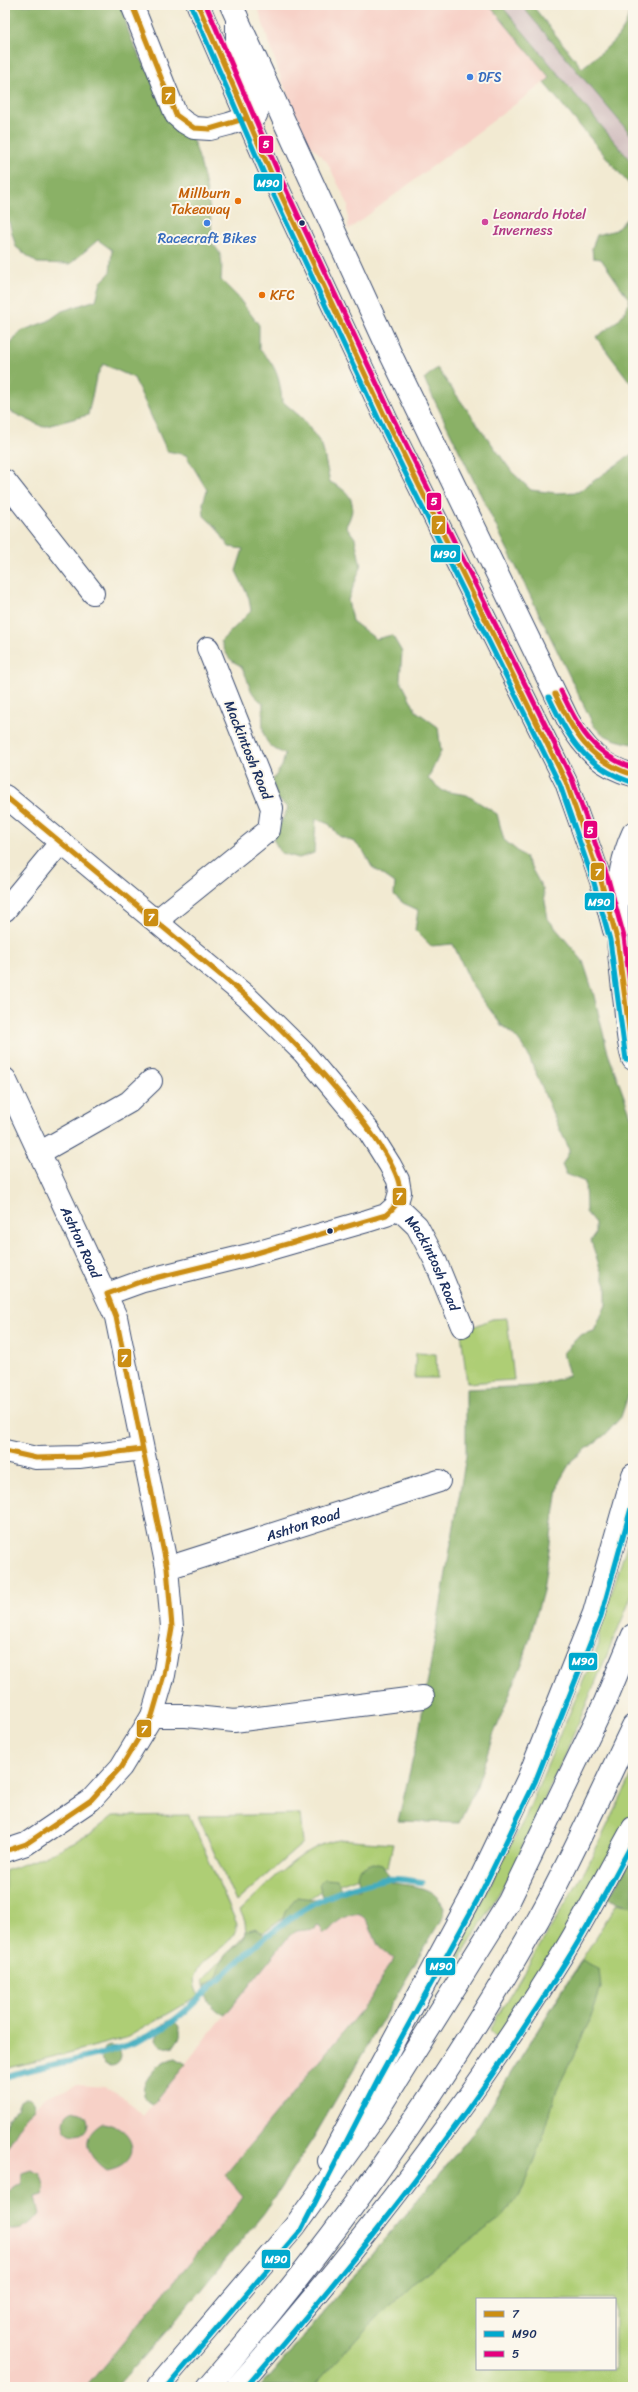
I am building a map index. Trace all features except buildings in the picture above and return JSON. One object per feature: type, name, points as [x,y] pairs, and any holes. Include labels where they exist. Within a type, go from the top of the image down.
[{"type":"main road","points":[[132,5],[176,115],[194,128],[210,129],[256,115],[260,104],[237,53],[234,11]]},
{"type":"main road","points":[[198,5],[247,118],[387,421],[566,782],[601,881],[616,939],[633,1059]]},
{"type":"main road","points":[[234,11],[395,364],[568,720],[578,738],[595,756],[616,770],[633,775]]},
{"type":"main road","points":[[5,480],[93,593]]},
{"type":"main road","name":"Mackintosh Road","points":[[156,921],[269,830],[272,808],[208,648]]},
{"type":"main road","name":"Mackintosh Road","points":[[5,796],[247,997],[304,1052],[368,1130],[390,1164],[398,1180],[400,1192],[396,1206],[417,1226],[435,1260],[462,1326]]},
{"type":"main road","points":[[616,939],[618,884],[627,846],[633,833]]},
{"type":"main road","points":[[5,910],[61,842]]},
{"type":"main road","name":"Ashton Road","points":[[5,1079],[107,1294],[116,1317],[167,1568],[172,1627],[164,1675],[152,1716],[121,1767],[91,1800],[26,1844],[5,1851]]},
{"type":"main road","points":[[39,1153],[129,1102],[151,1081]]},
{"type":"main road","points":[[107,1294],[143,1281],[249,1255],[368,1221],[386,1215],[396,1206]]},
{"type":"main road","points":[[5,1451],[36,1458],[79,1457],[142,1449]]},
{"type":"main road","points":[[295,2226],[370,2081],[474,1892],[528,1779],[594,1613],[633,1475]]},
{"type":"main road","name":"Ashton Road","points":[[167,1568],[438,1481]]},
{"type":"main road","points":[[158,2387],[295,2226],[375,2115],[509,1901],[605,1702],[633,1635]]},
{"type":"main road","points":[[152,1716],[186,1716],[234,1721],[423,1697]]},
{"type":"main road","points":[[208,2387],[306,2270],[420,2112],[539,1917],[633,1726]]},
{"type":"main road","points":[[236,2387],[348,2255],[457,2113],[561,1957],[633,1828]]},
{"type":"shaded area","points":[[257,5],[489,5],[550,78],[348,230],[348,204],[327,162],[309,143],[281,79]]},
{"type":"shaded area","points":[[501,5],[521,5],[633,137],[633,164]]},
{"type":"shaded area","points":[[338,1906],[421,1940],[400,1979],[231,2213],[86,2387],[5,2387],[5,2151],[27,2115],[47,2096],[77,2085],[104,2087],[126,2099],[143,2116],[290,1935]]},
{"type":"green space","points":[[5,5],[124,5],[126,22],[131,39],[139,56],[182,121],[191,136],[195,147],[203,174],[209,205],[212,244],[219,251],[221,260],[221,280],[237,296],[259,325],[259,349],[269,360],[276,372],[282,401],[302,418],[322,445],[330,482],[348,494],[351,499],[352,511],[346,526],[355,538],[361,567],[348,600],[352,621],[376,639],[392,635],[402,652],[400,679],[416,711],[438,727],[441,751],[428,779],[443,791],[467,795],[497,814],[504,840],[525,857],[543,889],[548,919],[583,961],[593,992],[608,1053],[633,1121],[633,1381],[621,1417],[606,1434],[572,1460],[559,1482],[543,1591],[523,1661],[493,1736],[477,1786],[459,1823],[398,1821],[418,1737],[466,1456],[466,1389],[534,1386],[569,1376],[563,1353],[580,1335],[594,1331],[606,1305],[606,1286],[591,1241],[595,1234],[595,1223],[586,1212],[585,1182],[566,1174],[562,1165],[570,1150],[527,1053],[513,1035],[502,1026],[473,987],[453,944],[431,946],[415,930],[418,910],[403,903],[394,895],[395,883],[372,867],[364,852],[354,842],[339,836],[329,824],[316,819],[314,853],[299,858],[281,853],[273,839],[288,808],[277,798],[272,781],[282,766],[285,754],[276,750],[266,740],[263,727],[263,703],[251,690],[241,667],[229,658],[221,641],[251,611],[249,598],[236,571],[243,549],[229,547],[216,527],[204,516],[203,503],[207,490],[186,455],[167,451],[134,378],[103,364],[96,378],[88,415],[43,427],[5,409],[5,351],[21,331],[48,321],[62,311],[96,300],[101,282],[110,273],[112,250],[98,240],[70,264],[37,263],[16,247],[9,222],[5,219]]},
{"type":"green space","points":[[489,5],[501,5],[633,164],[633,189],[544,83],[550,78]]},
{"type":"green space","points":[[521,5],[532,5],[582,68],[614,41],[626,24],[628,5],[633,5],[633,137]]},
{"type":"green space","points":[[633,212],[633,386],[596,337],[612,326],[622,316],[628,305],[629,299],[601,259],[593,258],[592,248],[597,235],[616,230]]},
{"type":"green space","points":[[437,368],[512,472],[531,490],[556,493],[578,492],[633,453],[633,744],[607,736],[594,726],[424,379]]},
{"type":"green space","points":[[507,1318],[514,1380],[467,1383],[461,1332],[492,1319]]},
{"type":"green space","points":[[416,1353],[436,1354],[437,1378],[414,1378]]},
{"type":"green space","points":[[633,1526],[633,1591],[626,1610],[569,1745],[511,1873],[453,1971],[450,1971],[449,1966],[451,1959],[525,1818],[599,1644],[599,1632]]},
{"type":"green space","points":[[633,1773],[633,1815],[558,1947],[496,2037],[490,2031],[491,2027],[586,1869]]},
{"type":"green space","points":[[300,1814],[303,1843],[236,1902],[198,1816]]},
{"type":"green space","points":[[189,1815],[237,1924],[234,1934],[227,1943],[209,1957],[196,1973],[194,1984],[199,1996],[126,2038],[5,2069],[5,1871],[45,1856],[92,1833],[113,1816]]},
{"type":"green space","points":[[339,1840],[393,1844],[388,1866],[320,1891],[266,1930],[205,1990],[203,1980],[246,1934],[245,1922],[240,1910],[273,1879],[299,1858],[325,1843]]},
{"type":"green space","points":[[633,1854],[633,1907],[608,1899]]},
{"type":"green space","points":[[373,1863],[382,1865],[388,1874],[390,1882],[421,1888],[434,1894],[444,1907],[443,1916],[314,2137],[264,2213],[171,2326],[117,2387],[86,2387],[231,2213],[243,2196],[225,2175],[372,1997],[384,1973],[394,1959],[379,1947],[366,1920],[362,1916],[356,1914],[349,1915],[340,1920],[324,1934],[320,1926],[317,1925],[315,1929],[297,1931],[290,1935],[225,2015],[213,2007],[210,2003],[206,1994],[206,1984],[215,1979],[222,1960],[241,1942],[246,1931],[256,1928],[269,1937],[280,1927],[285,1912],[297,1897],[315,1899],[318,1903],[323,1901],[319,1883],[324,1879],[337,1880],[341,1889],[360,1890],[357,1874],[359,1869]]},
{"type":"green space","points":[[617,1903],[633,1907],[633,2387],[261,2387],[474,2132]]},
{"type":"green space","points":[[582,1960],[599,1969],[601,1988],[590,2020],[557,2090],[544,2134],[520,2195],[502,2217],[415,2282],[376,2318],[313,2387],[261,2387],[474,2132]]},
{"type":"green space","points":[[170,2020],[179,2026],[180,2037],[174,2046],[166,2047],[162,2046],[156,2039],[162,2025]]},
{"type":"green space","points":[[111,2046],[118,2049],[121,2056],[118,2063],[111,2066],[104,2063],[101,2056],[104,2049]]},
{"type":"green space","points":[[176,2058],[186,2064],[153,2104],[146,2099],[144,2092],[148,2077],[161,2064]]},
{"type":"green space","points":[[25,2098],[32,2100],[35,2108],[27,2115],[5,2151],[6,2122],[8,2117],[17,2109],[20,2101]]},
{"type":"green space","points":[[76,2111],[84,2115],[88,2123],[84,2131],[76,2135],[68,2131],[64,2123],[68,2115]]},
{"type":"green space","points":[[103,2123],[114,2126],[123,2132],[129,2139],[132,2146],[131,2154],[127,2161],[119,2167],[107,2171],[95,2160],[88,2147],[90,2135]]},
{"type":"green space","points":[[32,2170],[41,2174],[44,2182],[44,2190],[42,2195],[35,2197],[39,2213],[27,2226],[10,2229],[5,2224],[5,2193],[21,2184],[23,2173]]},
{"type":"waterway","points":[[5,2077],[107,2052],[147,2037],[181,2015],[236,1963],[285,1922],[303,1910],[341,1891],[383,1879],[422,1882]]},
{"type":"transit line","name":"7","points":[[132,5],[176,115],[194,128],[210,129],[247,118]]},
{"type":"transit line","name":"7","points":[[198,5],[275,182],[387,421],[566,782],[601,881],[617,939],[633,1059]]},
{"type":"transit line","name":"5","points":[[206,5],[281,179],[393,418],[572,779],[608,879],[624,937],[633,1006]]},
{"type":"transit line","name":"M90","points":[[192,8],[269,185],[381,424],[560,785],[594,883],[610,940],[626,1060]]},
{"type":"transit line","name":"5","points":[[561,691],[574,717],[588,738],[607,755],[633,768]]},
{"type":"transit line","name":"7","points":[[555,694],[569,721],[585,744],[605,762],[633,775]]},
{"type":"transit line","name":"M90","points":[[549,697],[571,738],[580,749],[601,768],[631,782]]},
{"type":"transit line","name":"7","points":[[5,796],[247,997],[286,1034],[361,1119],[381,1147],[395,1172],[400,1192],[400,1196],[394,1208],[386,1215],[249,1255],[143,1281],[107,1294],[116,1317],[167,1568],[172,1627],[164,1675],[152,1716],[121,1767],[91,1800],[26,1844],[5,1851]]},
{"type":"transit line","name":"7","points":[[5,1451],[36,1458],[79,1457],[142,1449]]},
{"type":"transit line","name":"M90","points":[[167,2387],[301,2230],[379,2078],[480,1895],[535,1782],[601,1616],[633,1501]]},
{"type":"transit line","name":"M90","points":[[246,2387],[332,2285],[416,2180],[494,2072],[576,1946],[633,1842]]},
{"type":"place","name":"DFS","points":[[470,77]]},
{"type":"place","name":"Millburn Takeaway","points":[[238,201]]},
{"type":"place","name":"Leonardo Hotel Inverness","points":[[485,222]]},
{"type":"place","name":"Racecraft Bikes","points":[[207,223]]},
{"type":"place","name":"KFC","points":[[262,295]]}]
